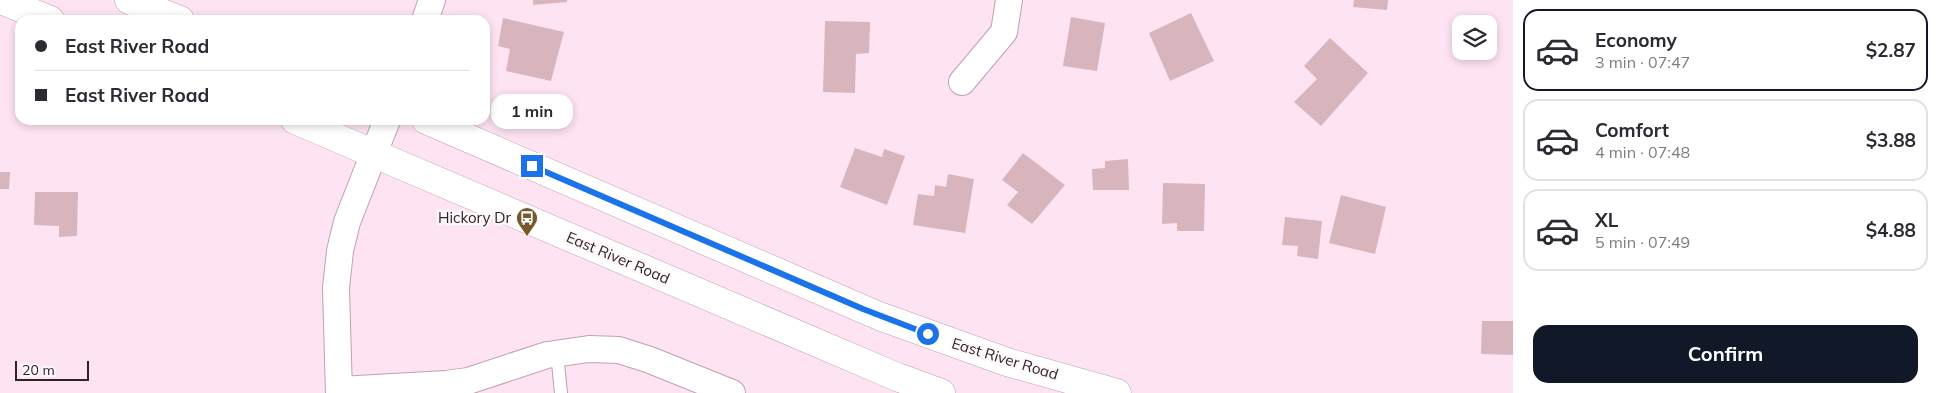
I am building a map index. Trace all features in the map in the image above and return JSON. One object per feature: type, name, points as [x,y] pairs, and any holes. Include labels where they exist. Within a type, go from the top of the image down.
[{"type":"main road","points":[[1,0],[38,15]]},
{"type":"main road","points":[[130,0],[168,15]]},
{"type":"main road","name":"East River Road","points":[[307,125],[897,377],[941,393]]},
{"type":"main road","name":"East River Road","points":[[438,125],[879,316],[1007,362],[1117,393]]},
{"type":"street","points":[[427,15],[432,0]]},
{"type":"street","points":[[962,82],[1004,32],[1009,0]]},
{"type":"street","points":[[385,125],[347,222],[340,251],[336,288],[340,391],[468,381],[557,353],[588,349],[619,350],[650,360],[732,393]]},
{"type":"lane","points":[[557,353],[561,393]]},
{"type":"building","points":[[533,0],[567,0],[567,2],[533,5]]},
{"type":"building","points":[[1354,0],[1388,0],[1387,10],[1353,7]]},
{"type":"building","points":[[1191,13],[1214,61],[1170,81],[1149,33]]},
{"type":"building","points":[[1071,17],[1105,23],[1097,71],[1063,66]]},
{"type":"building","points":[[503,18],[564,32],[551,81],[506,71],[510,49],[498,46]]},
{"type":"building","points":[[825,21],[870,22],[869,53],[856,54],[855,93],[823,92]]},
{"type":"building","points":[[1330,38],[1368,73],[1321,126],[1294,102],[1317,79],[1304,66]]},
{"type":"building","points":[[855,148],[882,157],[884,149],[905,156],[887,205],[840,187]]},
{"type":"building","points":[[1023,153],[1065,185],[1032,224],[1007,205],[1018,192],[1002,180]]},
{"type":"building","points":[[1128,159],[1129,190],[1093,190],[1092,169],[1105,168],[1105,161]]},
{"type":"building","points":[[0,172],[10,172],[9,189],[0,189]]},
{"type":"building","points":[[948,174],[974,179],[965,233],[913,225],[918,194],[934,196],[935,185],[946,187]]},
{"type":"building","points":[[1163,183],[1205,184],[1204,231],[1177,231],[1177,223],[1162,224]]},
{"type":"building","points":[[35,192],[78,192],[77,236],[59,237],[59,226],[34,225]]},
{"type":"building","points":[[1341,195],[1386,207],[1375,254],[1329,243]]},
{"type":"building","points":[[1285,217],[1322,221],[1318,259],[1297,256],[1298,246],[1282,245]]},
{"type":"building","points":[[1482,321],[1513,321],[1513,355],[1481,354]]},
{"type":"place","name":"Hickory Dr","points":[[527,237]]},
{"type":"route","points":[[532,166],[879,316],[928,334]]}]
